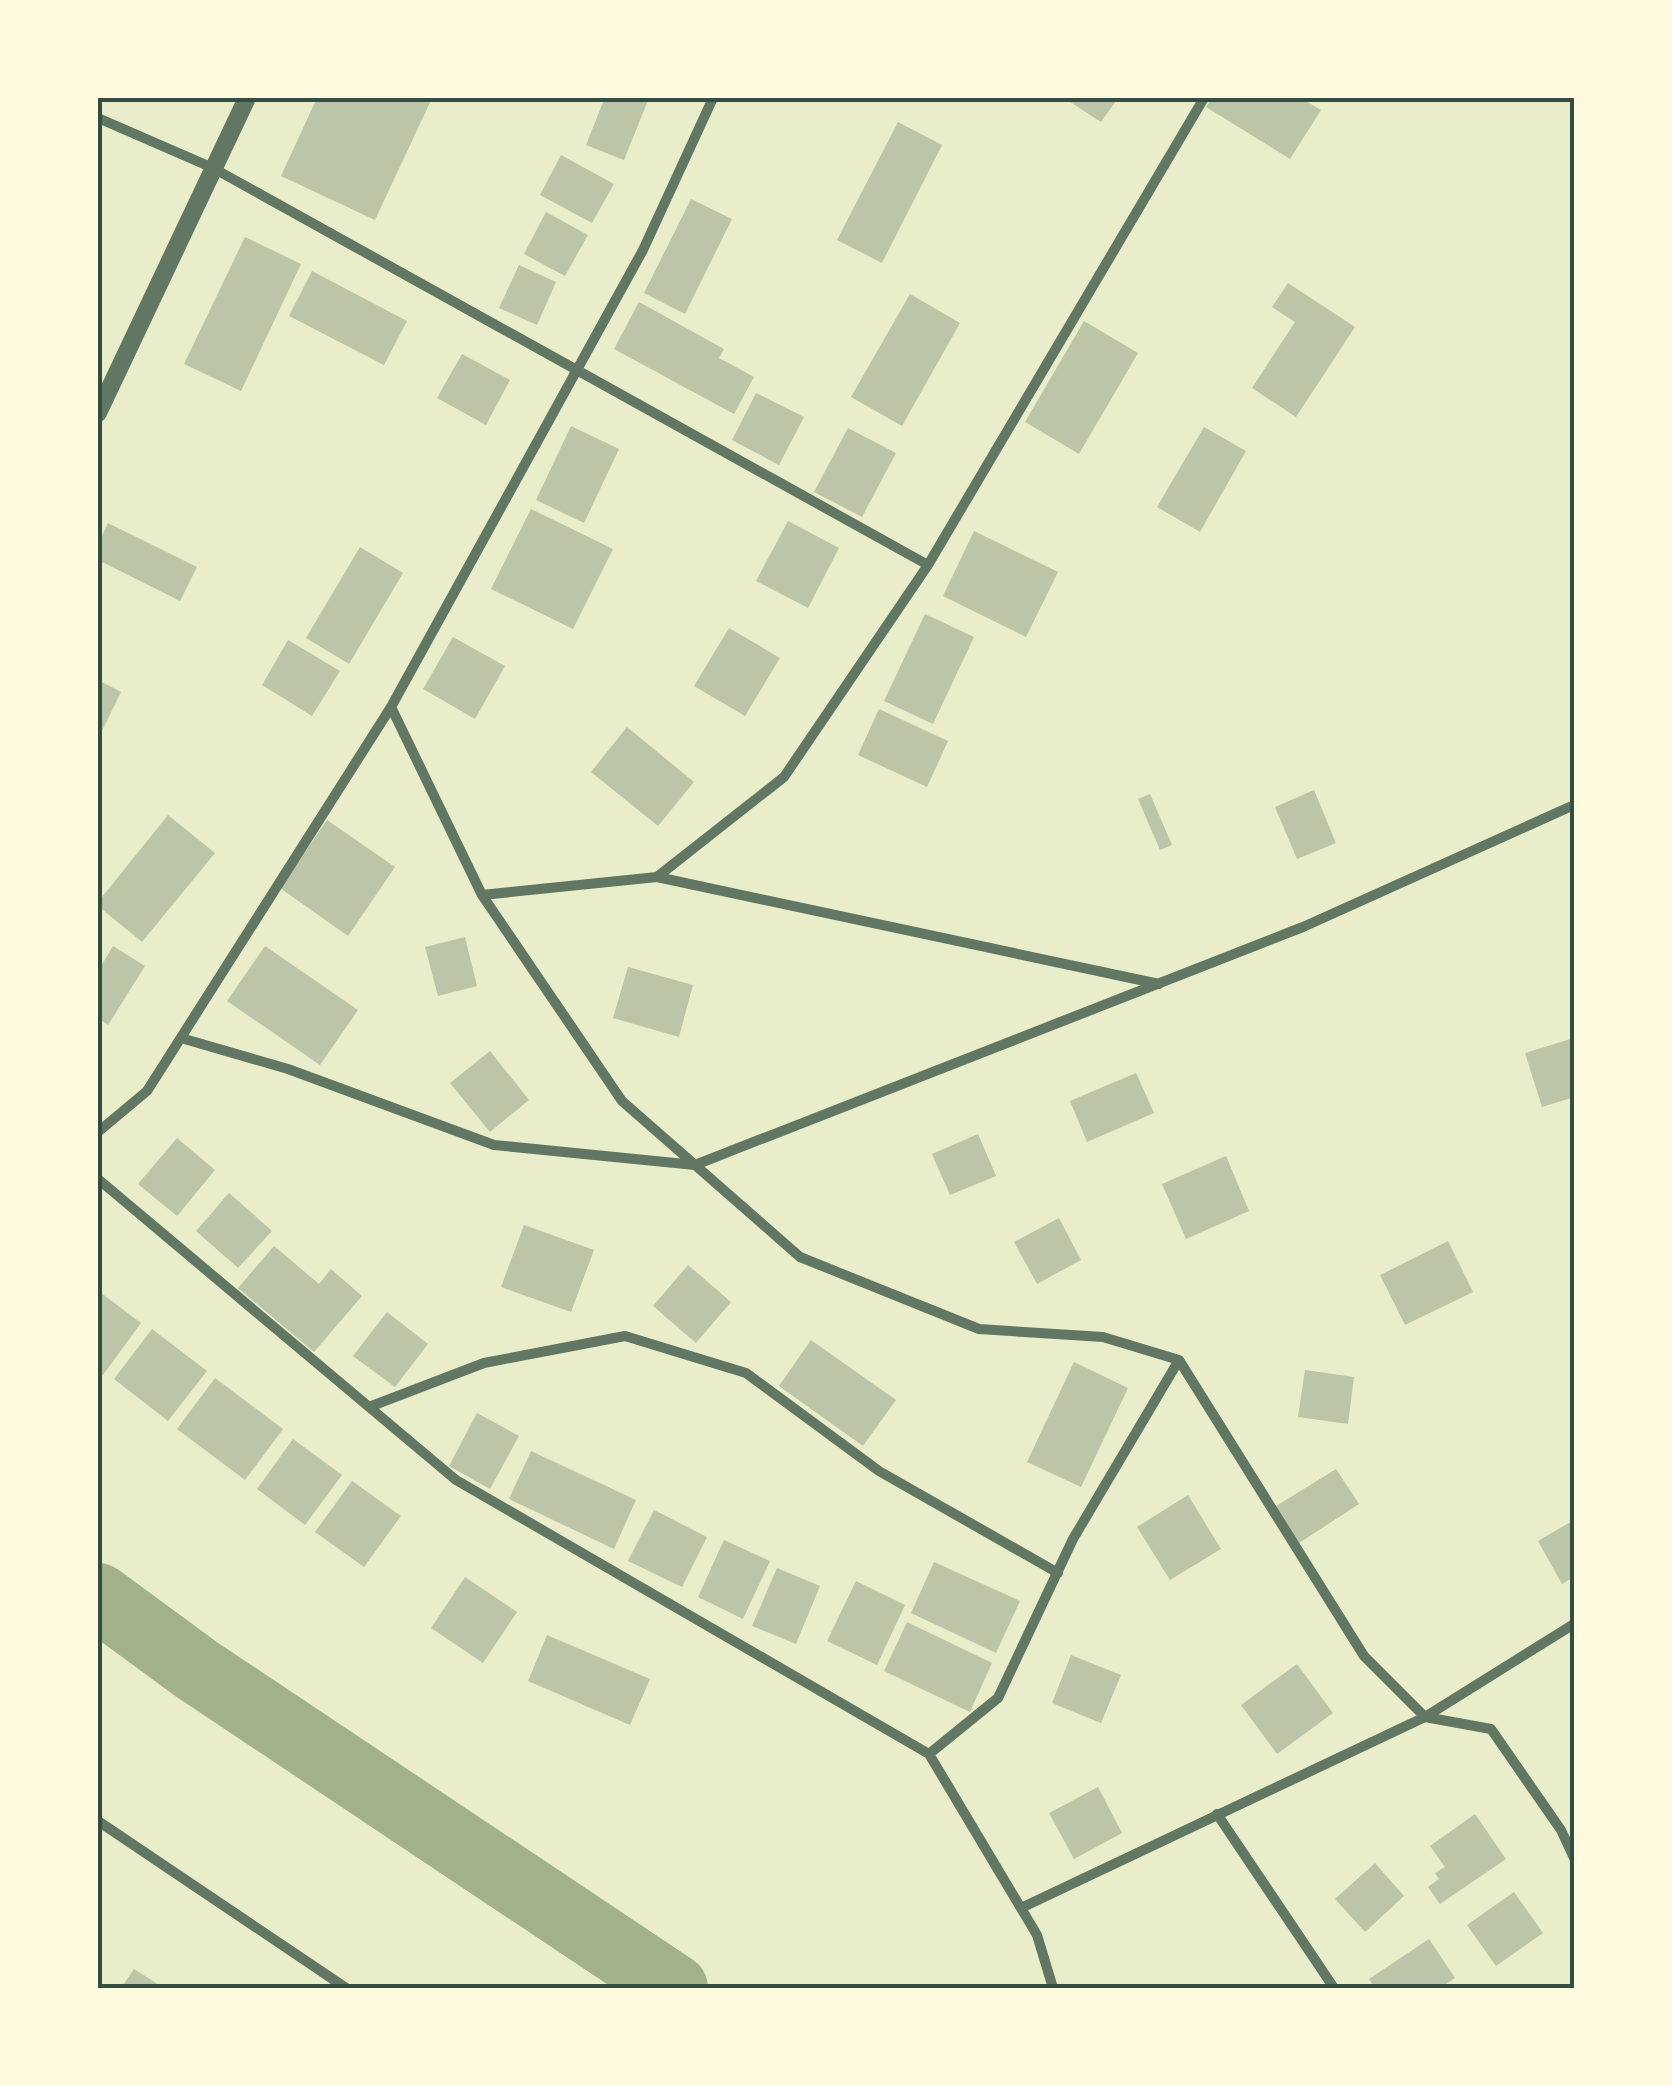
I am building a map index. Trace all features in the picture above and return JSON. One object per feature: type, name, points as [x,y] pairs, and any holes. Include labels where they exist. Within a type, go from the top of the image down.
[{"type":"street","points":[[98,413],[247,98]]},
{"type":"street","points":[[98,1132],[147,1091],[391,707],[643,250],[713,98]]},
{"type":"street","points":[[657,877],[784,777],[928,565],[1204,98]]},
{"type":"street","points":[[98,118],[213,168],[928,565]]},
{"type":"street","points":[[391,707],[482,895],[622,1102],[800,1257],[979,1329],[1103,1337],[1179,1360],[1364,1656],[1426,1717],[1491,1729],[1562,1830],[1574,1858]]},
{"type":"street","points":[[181,1038],[288,1069],[494,1145],[695,1166],[1303,928],[1574,805]]},
{"type":"street","points":[[482,895],[657,877],[1159,984]]},
{"type":"street","points":[[98,1179],[456,1480],[929,1754],[1037,1935],[1052,1988]]},
{"type":"street","points":[[369,1407],[484,1363],[625,1336],[746,1372],[879,1471],[1058,1573]]},
{"type":"street","points":[[929,1754],[998,1698],[1073,1539],[1179,1360]]},
{"type":"street","points":[[1021,1908],[1426,1717],[1574,1624]]},
{"type":"street","points":[[1217,1814],[1334,1988]]},
{"type":"street","points":[[98,1821],[346,1988]]},
{"type":"building","points":[[317,98],[432,98],[375,220],[281,176]]},
{"type":"building","points":[[592,98],[649,98],[624,160],[586,145],[603,102]]},
{"type":"building","points":[[1064,98],[1118,98],[1101,122]]},
{"type":"building","points":[[1212,98],[1301,98],[1321,110],[1290,159],[1206,107]]},
{"type":"building","points":[[898,122],[942,145],[882,263],[837,240]]},
{"type":"building","points":[[561,155],[614,184],[592,223],[540,195]]},
{"type":"building","points":[[691,199],[732,219],[685,314],[644,293]]},
{"type":"building","points":[[546,212],[588,235],[565,276],[524,254]]},
{"type":"building","points":[[245,237],[301,264],[241,391],[184,364]]},
{"type":"building","points":[[519,265],[556,282],[537,325],[499,308]]},
{"type":"building","points":[[312,271],[407,321],[384,365],[289,316]]},
{"type":"building","points":[[1288,283],[1355,327],[1296,417],[1252,388],[1295,322],[1272,307]]},
{"type":"building","points":[[910,294],[960,323],[902,426],[851,397]]},
{"type":"building","points":[[639,302],[724,349],[719,358],[754,377],[734,414],[614,349]]},
{"type":"building","points":[[1084,321],[1138,353],[1079,454],[1025,422]]},
{"type":"building","points":[[462,354],[510,380],[486,425],[437,398]]},
{"type":"building","points":[[756,393],[804,417],[779,465],[732,440]]},
{"type":"building","points":[[571,426],[619,449],[584,523],[536,500]]},
{"type":"building","points":[[1204,427],[1246,451],[1200,532],[1157,507]]},
{"type":"building","points":[[848,428],[896,453],[862,517],[814,492]]},
{"type":"building","points":[[531,509],[613,549],[573,629],[491,589]]},
{"type":"building","points":[[788,521],[839,548],[808,608],[756,581]]},
{"type":"building","points":[[108,523],[197,567],[180,601],[98,560],[98,544]]},
{"type":"building","points":[[974,531],[1058,572],[1026,637],[943,596]]},
{"type":"building","points":[[360,547],[403,573],[349,664],[306,638]]},
{"type":"building","points":[[925,614],[974,637],[933,724],[884,701]]},
{"type":"building","points":[[729,628],[780,658],[745,716],[694,686]]},
{"type":"building","points":[[453,637],[505,666],[475,719],[423,689]]},
{"type":"building","points":[[288,640],[340,671],[312,716],[262,685]]},
{"type":"building","points":[[98,680],[121,692],[98,739]]},
{"type":"building","points":[[879,709],[948,741],[927,787],[858,755]]},
{"type":"building","points":[[627,727],[694,782],[658,826],[591,772]]},
{"type":"building","points":[[1314,790],[1336,843],[1297,859],[1275,807]]},
{"type":"building","points":[[1150,794],[1172,845],[1160,850],[1138,799]]},
{"type":"building","points":[[168,815],[215,853],[142,942],[98,902]]},
{"type":"building","points":[[327,820],[395,867],[348,936],[280,888]]},
{"type":"building","points":[[465,937],[477,986],[438,996],[425,947]]},
{"type":"building","points":[[113,946],[145,966],[108,1025],[98,1018],[98,971]]},
{"type":"building","points":[[265,946],[358,1010],[320,1065],[227,1001]]},
{"type":"building","points":[[628,967],[693,985],[679,1037],[613,1018]]},
{"type":"building","points":[[1574,1038],[1574,1097],[1542,1107],[1525,1053]]},
{"type":"building","points":[[490,1051],[529,1100],[490,1132],[450,1083]]},
{"type":"building","points":[[1136,1073],[1154,1113],[1087,1142],[1070,1101]]},
{"type":"building","points":[[978,1134],[996,1176],[950,1195],[932,1154]]},
{"type":"building","points":[[177,1138],[215,1170],[177,1216],[138,1184]]},
{"type":"building","points":[[1226,1156],[1249,1211],[1186,1239],[1162,1184]]},
{"type":"building","points":[[229,1193],[272,1231],[238,1268],[196,1231]]},
{"type":"building","points":[[1059,1218],[1081,1260],[1037,1284],[1014,1242]]},
{"type":"building","points":[[524,1225],[594,1250],[571,1312],[501,1287]]},
{"type":"building","points":[[1448,1241],[1473,1292],[1405,1325],[1380,1275]]},
{"type":"building","points":[[274,1246],[319,1284],[331,1269],[362,1296],[314,1352],[238,1288]]},
{"type":"building","points":[[688,1265],[731,1302],[696,1343],[653,1306]]},
{"type":"building","points":[[101,1293],[141,1323],[103,1375],[98,1371]]},
{"type":"building","points":[[387,1312],[428,1344],[395,1387],[353,1356]]},
{"type":"building","points":[[152,1329],[207,1371],[168,1421],[114,1379]]},
{"type":"building","points":[[811,1340],[896,1400],[863,1446],[779,1386]]},
{"type":"building","points":[[1074,1362],[1128,1388],[1081,1487],[1027,1462]]},
{"type":"building","points":[[1305,1370],[1354,1377],[1348,1424],[1298,1417]]},
{"type":"building","points":[[215,1378],[283,1429],[245,1480],[177,1429]]},
{"type":"building","points":[[477,1413],[519,1436],[490,1489],[449,1466]]},
{"type":"building","points":[[293,1439],[342,1475],[305,1525],[257,1489]]},
{"type":"building","points":[[531,1451],[636,1500],[614,1549],[509,1499]]},
{"type":"building","points":[[1336,1469],[1359,1504],[1296,1545],[1273,1508]]},
{"type":"building","points":[[352,1481],[401,1516],[364,1567],[315,1532]]},
{"type":"building","points":[[1188,1495],[1221,1549],[1170,1580],[1137,1527]]},
{"type":"building","points":[[654,1510],[707,1537],[682,1587],[628,1561]]},
{"type":"building","points":[[1574,1520],[1574,1577],[1562,1584],[1538,1541]]},
{"type":"building","points":[[724,1540],[770,1561],[743,1619],[698,1597]]},
{"type":"building","points":[[934,1562],[1020,1601],[996,1653],[911,1613]]},
{"type":"building","points":[[777,1568],[820,1586],[796,1644],[752,1626]]},
{"type":"building","points":[[465,1577],[517,1612],[483,1663],[431,1628]]},
{"type":"building","points":[[856,1581],[905,1605],[877,1665],[827,1641]]},
{"type":"building","points":[[907,1622],[992,1663],[970,1712],[884,1671]]},
{"type":"building","points":[[547,1635],[650,1679],[630,1725],[528,1681]]},
{"type":"building","points":[[1071,1655],[1121,1675],[1101,1723],[1052,1703]]},
{"type":"building","points":[[1297,1664],[1333,1713],[1277,1754],[1241,1705]]},
{"type":"building","points":[[1098,1787],[1122,1833],[1074,1859],[1049,1813]]},
{"type":"building","points":[[1475,1814],[1506,1859],[1440,1904],[1428,1887],[1439,1879],[1435,1873],[1445,1867],[1430,1846]]},
{"type":"building","points":[[1375,1863],[1404,1896],[1365,1932],[1335,1899]]},
{"type":"building","points":[[1514,1892],[1543,1933],[1496,1966],[1467,1925]]},
{"type":"building","points":[[1429,1939],[1455,1978],[1440,1988],[1375,1988],[1369,1979]]},
{"type":"building","points":[[134,1969],[164,1988],[121,1988]]},
{"type":"waterway","points":[[98,1597],[196,1669],[674,1988]]}]
